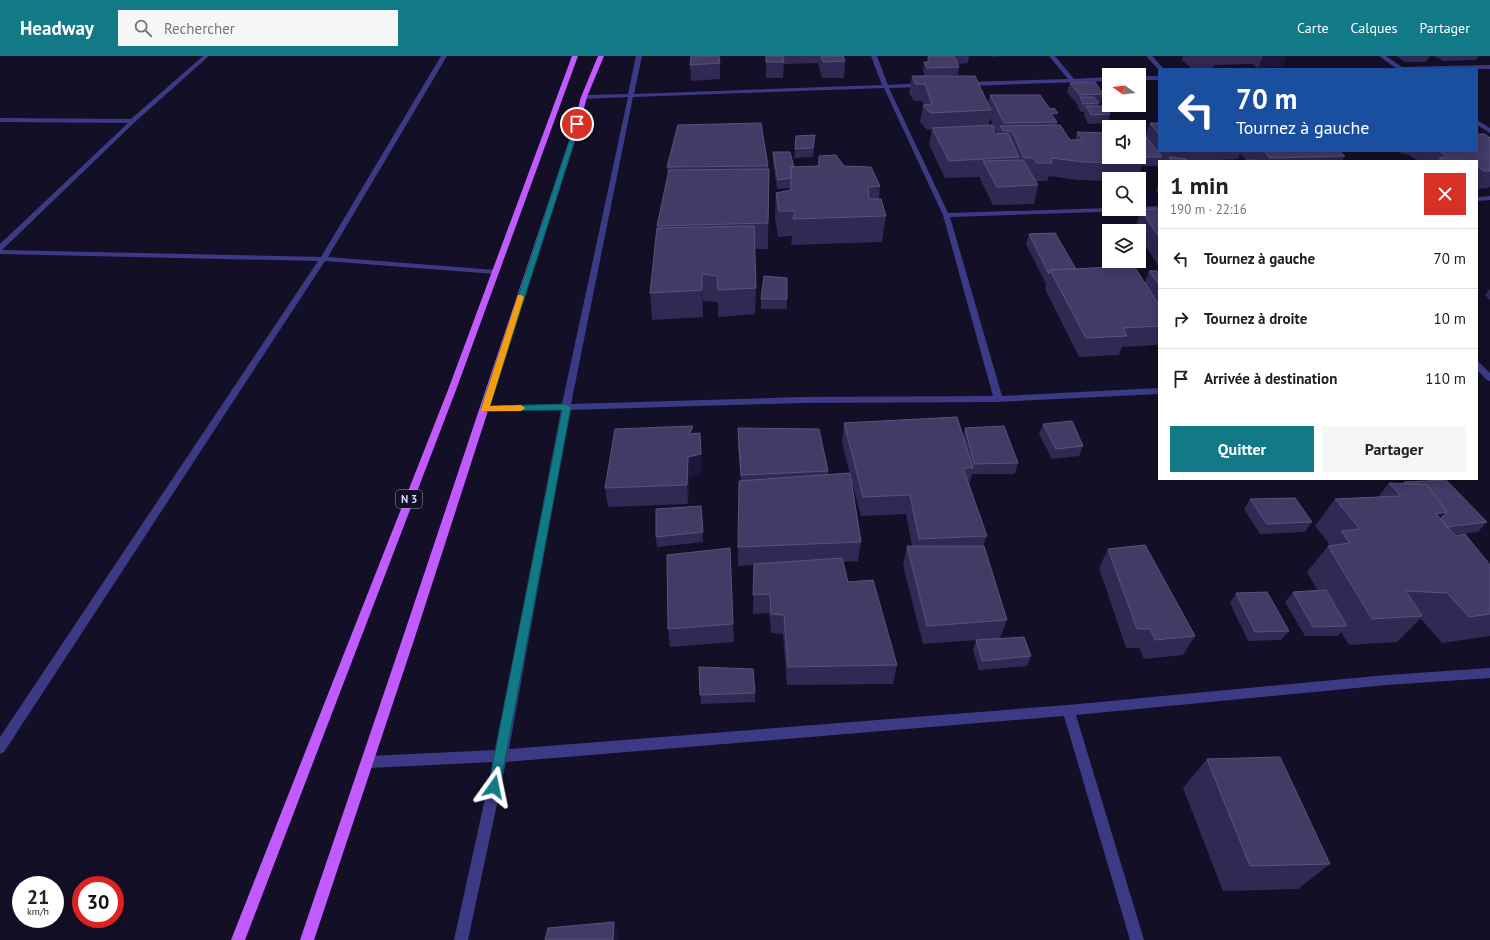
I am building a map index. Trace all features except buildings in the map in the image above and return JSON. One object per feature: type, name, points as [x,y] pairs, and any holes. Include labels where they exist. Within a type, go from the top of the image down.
[{"type":"main road","name":"N 3","points":[[238,940],[452,390],[575,56]]},
{"type":"main road","points":[[308,940],[369,762],[485,409],[573,138],[584,97],[600,56]]},
{"type":"street","points":[[0,248],[134,121],[206,56]]},
{"type":"street","points":[[0,748],[323,259],[444,56]]},
{"type":"street","points":[[461,940],[501,756],[566,407],[639,56]]},
{"type":"street","points":[[874,56],[886,87],[946,215],[998,399]]},
{"type":"street","points":[[1052,56],[1072,80]]},
{"type":"street","points":[[1150,56],[1160,68]]},
{"type":"street","points":[[1382,56],[1400,68]]},
{"type":"street","points":[[1446,68],[1490,67]]},
{"type":"street","points":[[1146,78],[1158,78]]},
{"type":"street","points":[[955,84],[1102,79]]},
{"type":"street","points":[[584,97],[932,85]]},
{"type":"street","points":[[0,120],[134,121]]},
{"type":"street","points":[[1478,123],[1490,131]]},
{"type":"street","points":[[1478,199],[1490,198]]},
{"type":"street","points":[[1146,209],[1158,208]]},
{"type":"street","points":[[946,215],[1102,210]]},
{"type":"street","points":[[0,252],[323,259],[495,272]]},
{"type":"street","points":[[1478,367],[1484,376]]},
{"type":"street","points":[[485,409],[801,400],[998,399],[1158,391]]},
{"type":"street","points":[[369,762],[501,756],[1068,710],[1387,680],[1490,673]]},
{"type":"street","points":[[1068,710],[1137,940]]},
{"type":"slow traffic","points":[[521,297],[485,409],[521,408]]},
{"type":"route","points":[[494,787],[566,407],[485,409],[577,124]]}]
